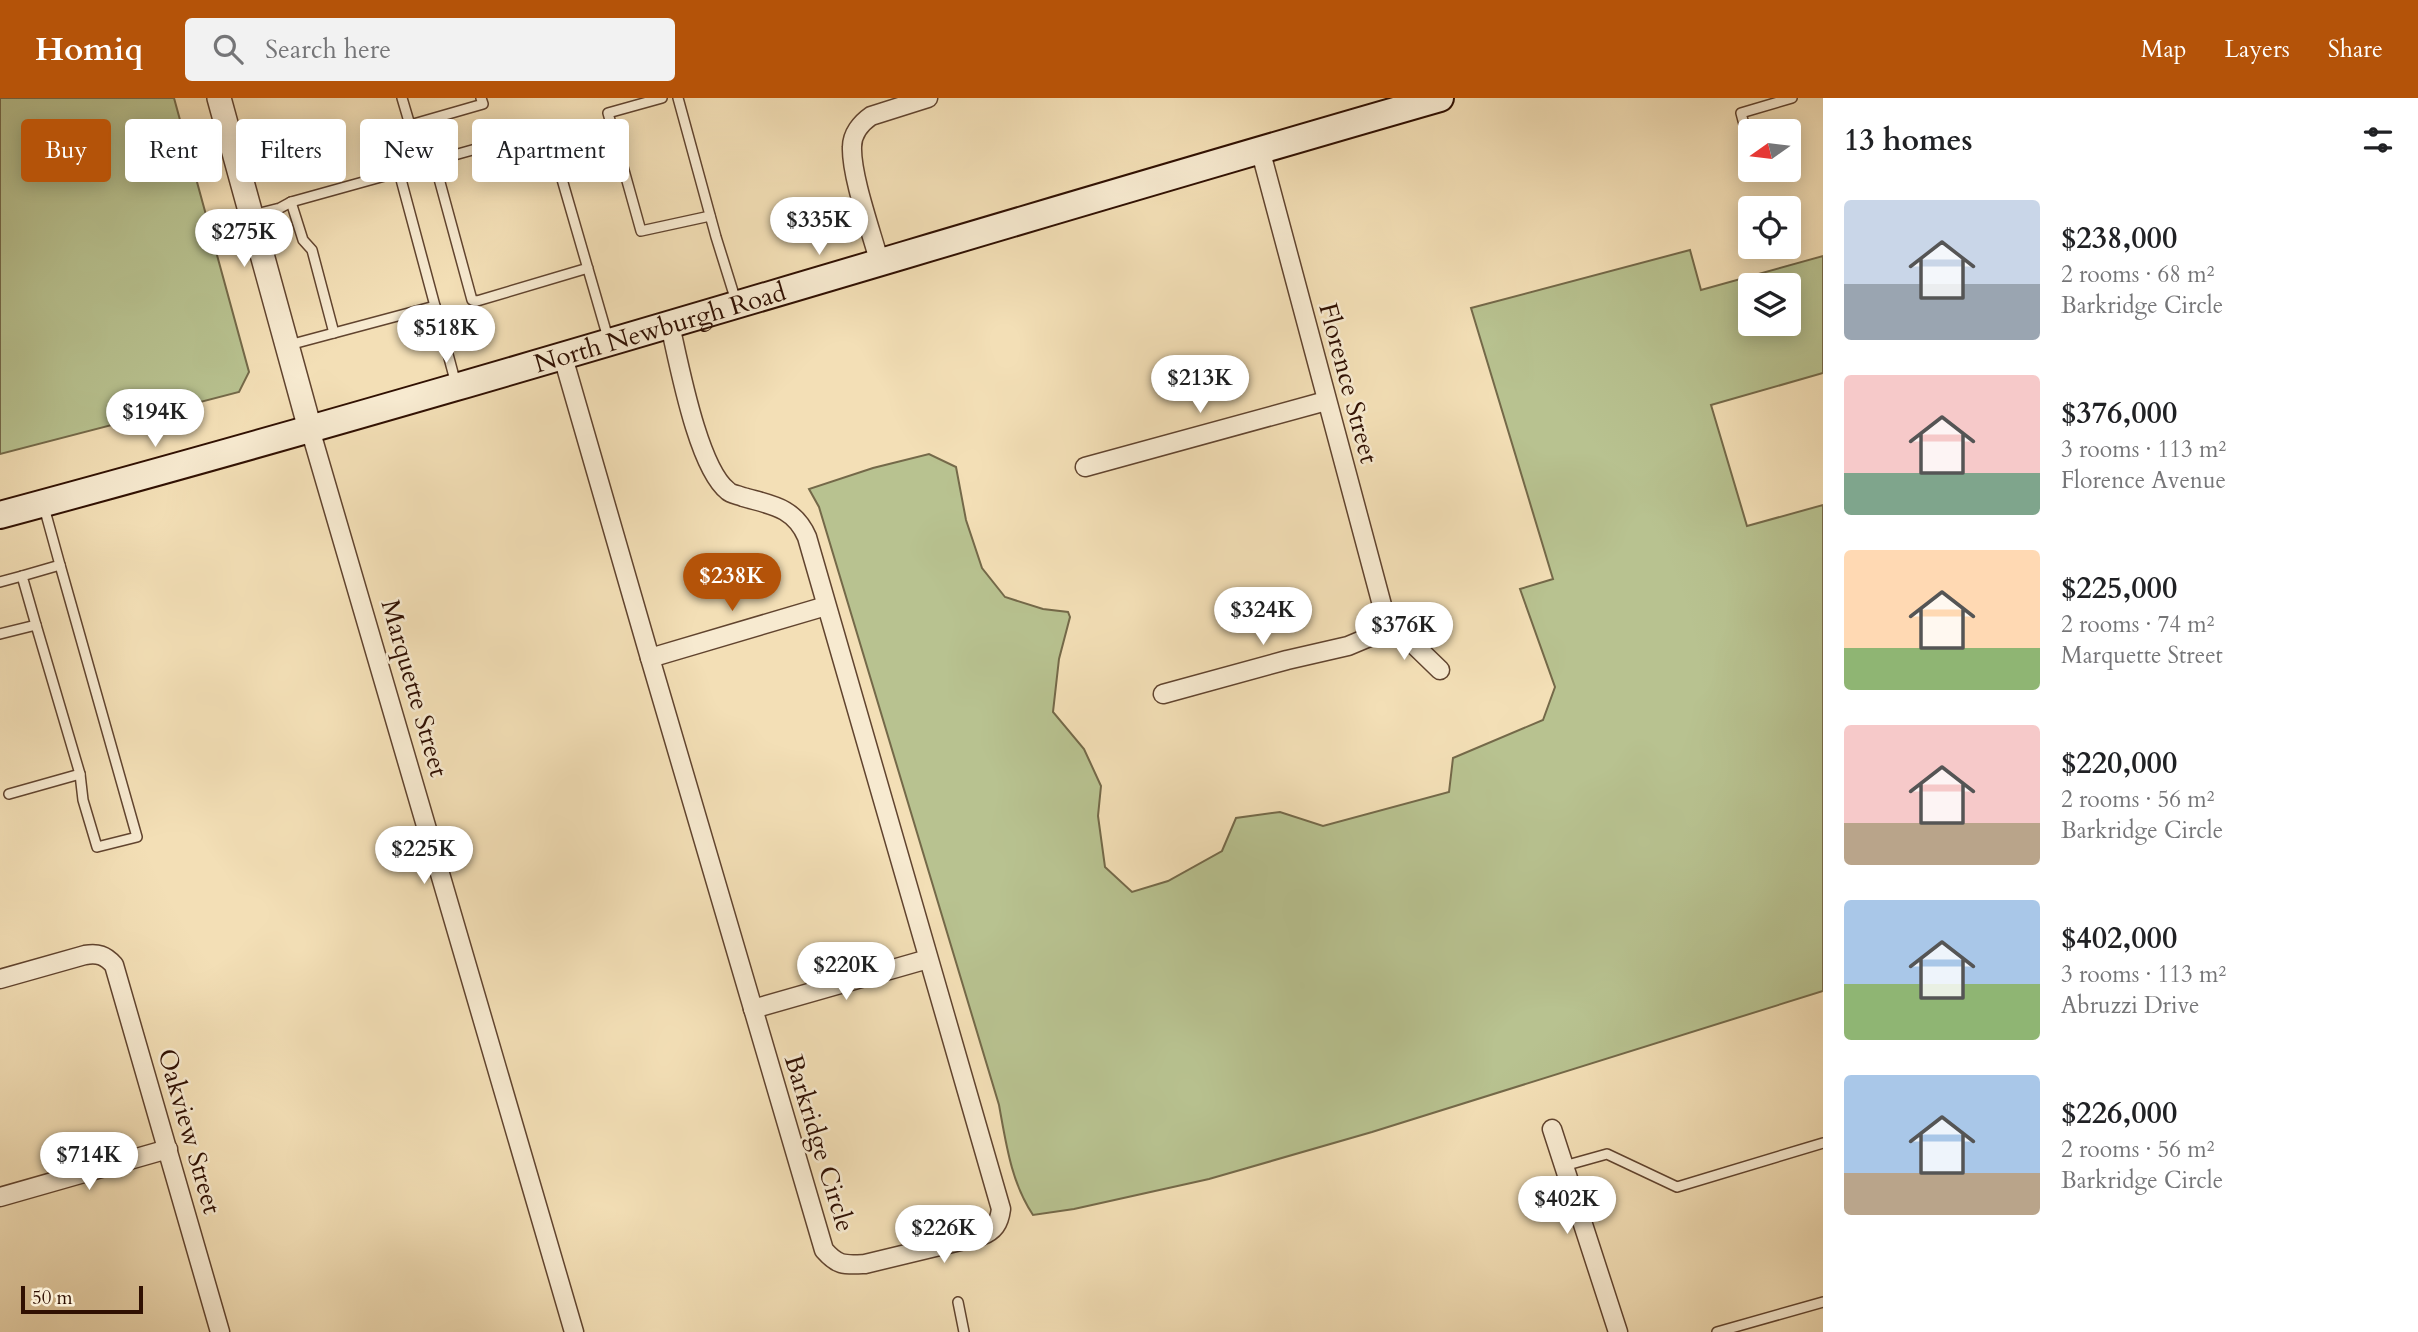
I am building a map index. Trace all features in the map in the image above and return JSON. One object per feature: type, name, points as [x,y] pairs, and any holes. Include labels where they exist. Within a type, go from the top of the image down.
[{"type":"main road","name":"North Newburgh Road","points":[[0,515],[564,357],[1260,149],[1440,98]]},
{"type":"street","name":"Marquette Street","points":[[219,98],[310,429],[574,1332]]},
{"type":"street","points":[[880,264],[855,172],[852,146],[855,134],[871,116],[928,98]]},
{"type":"street","name":"Florence Street","points":[[1260,149],[1385,614],[1382,629]]},
{"type":"street","name":"Barkridge Circle","points":[[564,357],[824,1250],[834,1261],[845,1265],[864,1264],[981,1237],[993,1231],[1000,1219],[1001,1209],[802,525],[793,515],[781,508],[729,492],[716,478],[701,443],[670,325]]},
{"type":"street","points":[[1084,467],[1326,401]]},
{"type":"street","points":[[650,658],[826,606]]},
{"type":"street","points":[[1163,694],[1348,646],[1374,636],[1382,629],[1408,639],[1440,670]]},
{"type":"street","name":"Oakview Street","points":[[0,979],[98,953],[114,965],[220,1332]]},
{"type":"street","points":[[753,1009],[928,958]]},
{"type":"street","points":[[1552,1129],[1618,1332]]},
{"type":"street","points":[[0,1197],[168,1149]]},
{"type":"lane","points":[[402,98],[410,125],[483,104],[481,98]]},
{"type":"lane","points":[[662,98],[608,113],[641,231],[710,216]]},
{"type":"lane","points":[[678,98],[737,306]]},
{"type":"lane","points":[[1743,119],[1741,113],[1792,98]]},
{"type":"lane","points":[[588,268],[477,301],[472,300],[435,164],[440,159],[548,131],[610,343]]},
{"type":"lane","points":[[252,216],[291,202],[399,173],[457,387]]},
{"type":"lane","points":[[291,202],[303,240],[312,250],[334,333]]},
{"type":"lane","points":[[288,346],[435,306]]},
{"type":"lane","points":[[22,576],[80,774],[83,800],[97,848],[137,836],[43,504]]},
{"type":"lane","points":[[0,582],[60,565]]},
{"type":"lane","points":[[0,634],[36,625]]},
{"type":"lane","points":[[9,794],[80,774]]},
{"type":"lane","points":[[1564,1166],[1607,1154],[1677,1187],[1823,1143]]},
{"type":"lane","points":[[958,1302],[964,1332]]},
{"type":"lane","points":[[1717,1332],[1823,1302]]},
{"type":"green space","points":[[0,98],[174,98],[180,119],[125,119],[125,182],[197,182],[249,372],[239,392],[0,454]]},
{"type":"green space","points":[[1690,250],[1701,290],[1738,280],[1738,336],[1801,336],[1801,273],[1762,273],[1823,256],[1823,373],[1711,405],[1747,526],[1823,505],[1823,991],[1372,1132],[1209,1179],[1074,1209],[1033,1215],[1014,1176],[999,1105],[819,507],[809,489],[873,468],[929,454],[956,467],[966,520],[982,568],[1005,597],[1043,609],[1068,612],[1070,617],[1059,659],[1053,712],[1084,749],[1101,786],[1098,816],[1105,867],[1132,892],[1168,881],[1222,851],[1236,818],[1280,812],[1323,826],[1449,792],[1453,758],[1543,720],[1555,687],[1520,589],[1553,579],[1471,308]]}]
